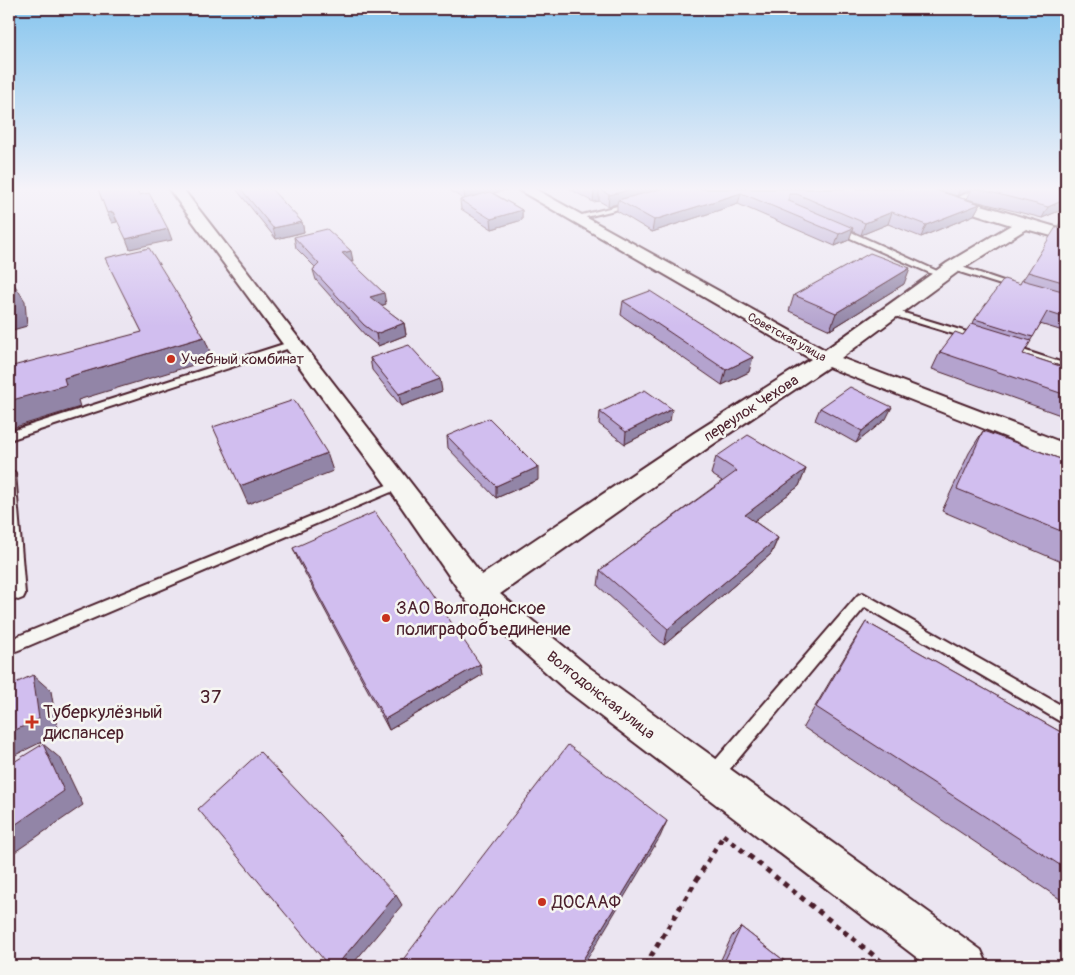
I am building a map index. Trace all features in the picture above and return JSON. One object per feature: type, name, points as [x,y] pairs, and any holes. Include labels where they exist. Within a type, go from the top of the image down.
[{"type":"street","name":"Волгодонская улица","points":[[210,234],[399,484],[478,593],[578,679],[965,966]]},
{"type":"street","name":"Советская улица","points":[[603,234],[826,359],[1066,453]]},
{"type":"street","name":"переулок Чехова","points":[[478,593],[703,439],[826,359],[948,271],[1007,234]]},
{"type":"lane","points":[[853,234],[948,271],[1028,291]]},
{"type":"lane","points":[[891,312],[1066,367]]},
{"type":"lane","points":[[9,436],[293,344]]},
{"type":"lane","points":[[9,473],[18,594]]},
{"type":"lane","points":[[16,644],[399,484]]},
{"type":"lane","points":[[712,778],[863,599],[1066,717]]},
{"type":"path","points":[[646,966],[743,802]]},
{"type":"path","points":[[723,836],[888,966]]},
{"type":"building","points":[[124,234],[145,234],[126,239]]},
{"type":"building","points":[[304,234],[333,234],[351,251],[342,253],[384,293],[370,297],[404,323],[376,334],[364,325],[313,270],[319,264],[294,237]]},
{"type":"building","points":[[1051,234],[1066,234],[1066,283],[1028,272]]},
{"type":"building","points":[[149,248],[204,337],[64,378],[66,385],[9,401],[9,367],[142,332],[105,258]]},
{"type":"building","points":[[870,253],[910,268],[836,313],[794,295]]},
{"type":"building","points":[[1004,279],[1020,284],[1022,280],[1066,292],[1066,318],[1047,312],[1033,337],[975,319]]},
{"type":"building","points":[[9,281],[12,281],[14,305],[9,306]]},
{"type":"building","points":[[650,291],[753,357],[726,370],[623,301]]},
{"type":"building","points":[[972,323],[1031,341],[1023,354],[1066,368],[1066,395],[940,352],[955,332],[963,335]]},
{"type":"building","points":[[409,345],[440,379],[399,394],[370,358]]},
{"type":"building","points":[[850,387],[892,407],[862,431],[820,408]]},
{"type":"building","points":[[645,390],[672,409],[626,432],[600,412]]},
{"type":"building","points":[[294,400],[327,453],[240,486],[213,427]]},
{"type":"building","points":[[489,418],[538,467],[496,486],[447,436]]},
{"type":"building","points":[[983,431],[1066,461],[1066,533],[957,489]]},
{"type":"building","points":[[748,435],[806,469],[745,515],[778,538],[668,629],[600,570],[737,471],[716,457]]},
{"type":"building","name":"ЗАО Волгодонское полиграфобъединение","points":[[375,512],[480,664],[385,719],[293,548]]},
{"type":"building","points":[[866,622],[1066,735],[1066,869],[816,707]]},
{"type":"building","points":[[33,675],[39,719],[9,733],[9,686]]},
{"type":"building","points":[[43,744],[64,791],[9,829],[9,765]]},
{"type":"building","name":"ДОСААФ","points":[[568,745],[667,821],[579,966],[398,966]]},
{"type":"building","points":[[260,752],[396,895],[336,966],[329,966],[198,809]]},
{"type":"building","points":[[741,927],[791,966],[722,966]]},
{"type":"place","name":"Учебный комбинат","points":[[171,359]]},
{"type":"place","name":"ЗАО Волгодонское полиграфобъединение","points":[[386,618]]},
{"type":"place","name":"Туберкулёзный диспансер","points":[[32,722]]},
{"type":"place","name":"ДОСААФ","points":[[542,902]]},
{"type":"district","name":"37","points":[[211,696]]}]
